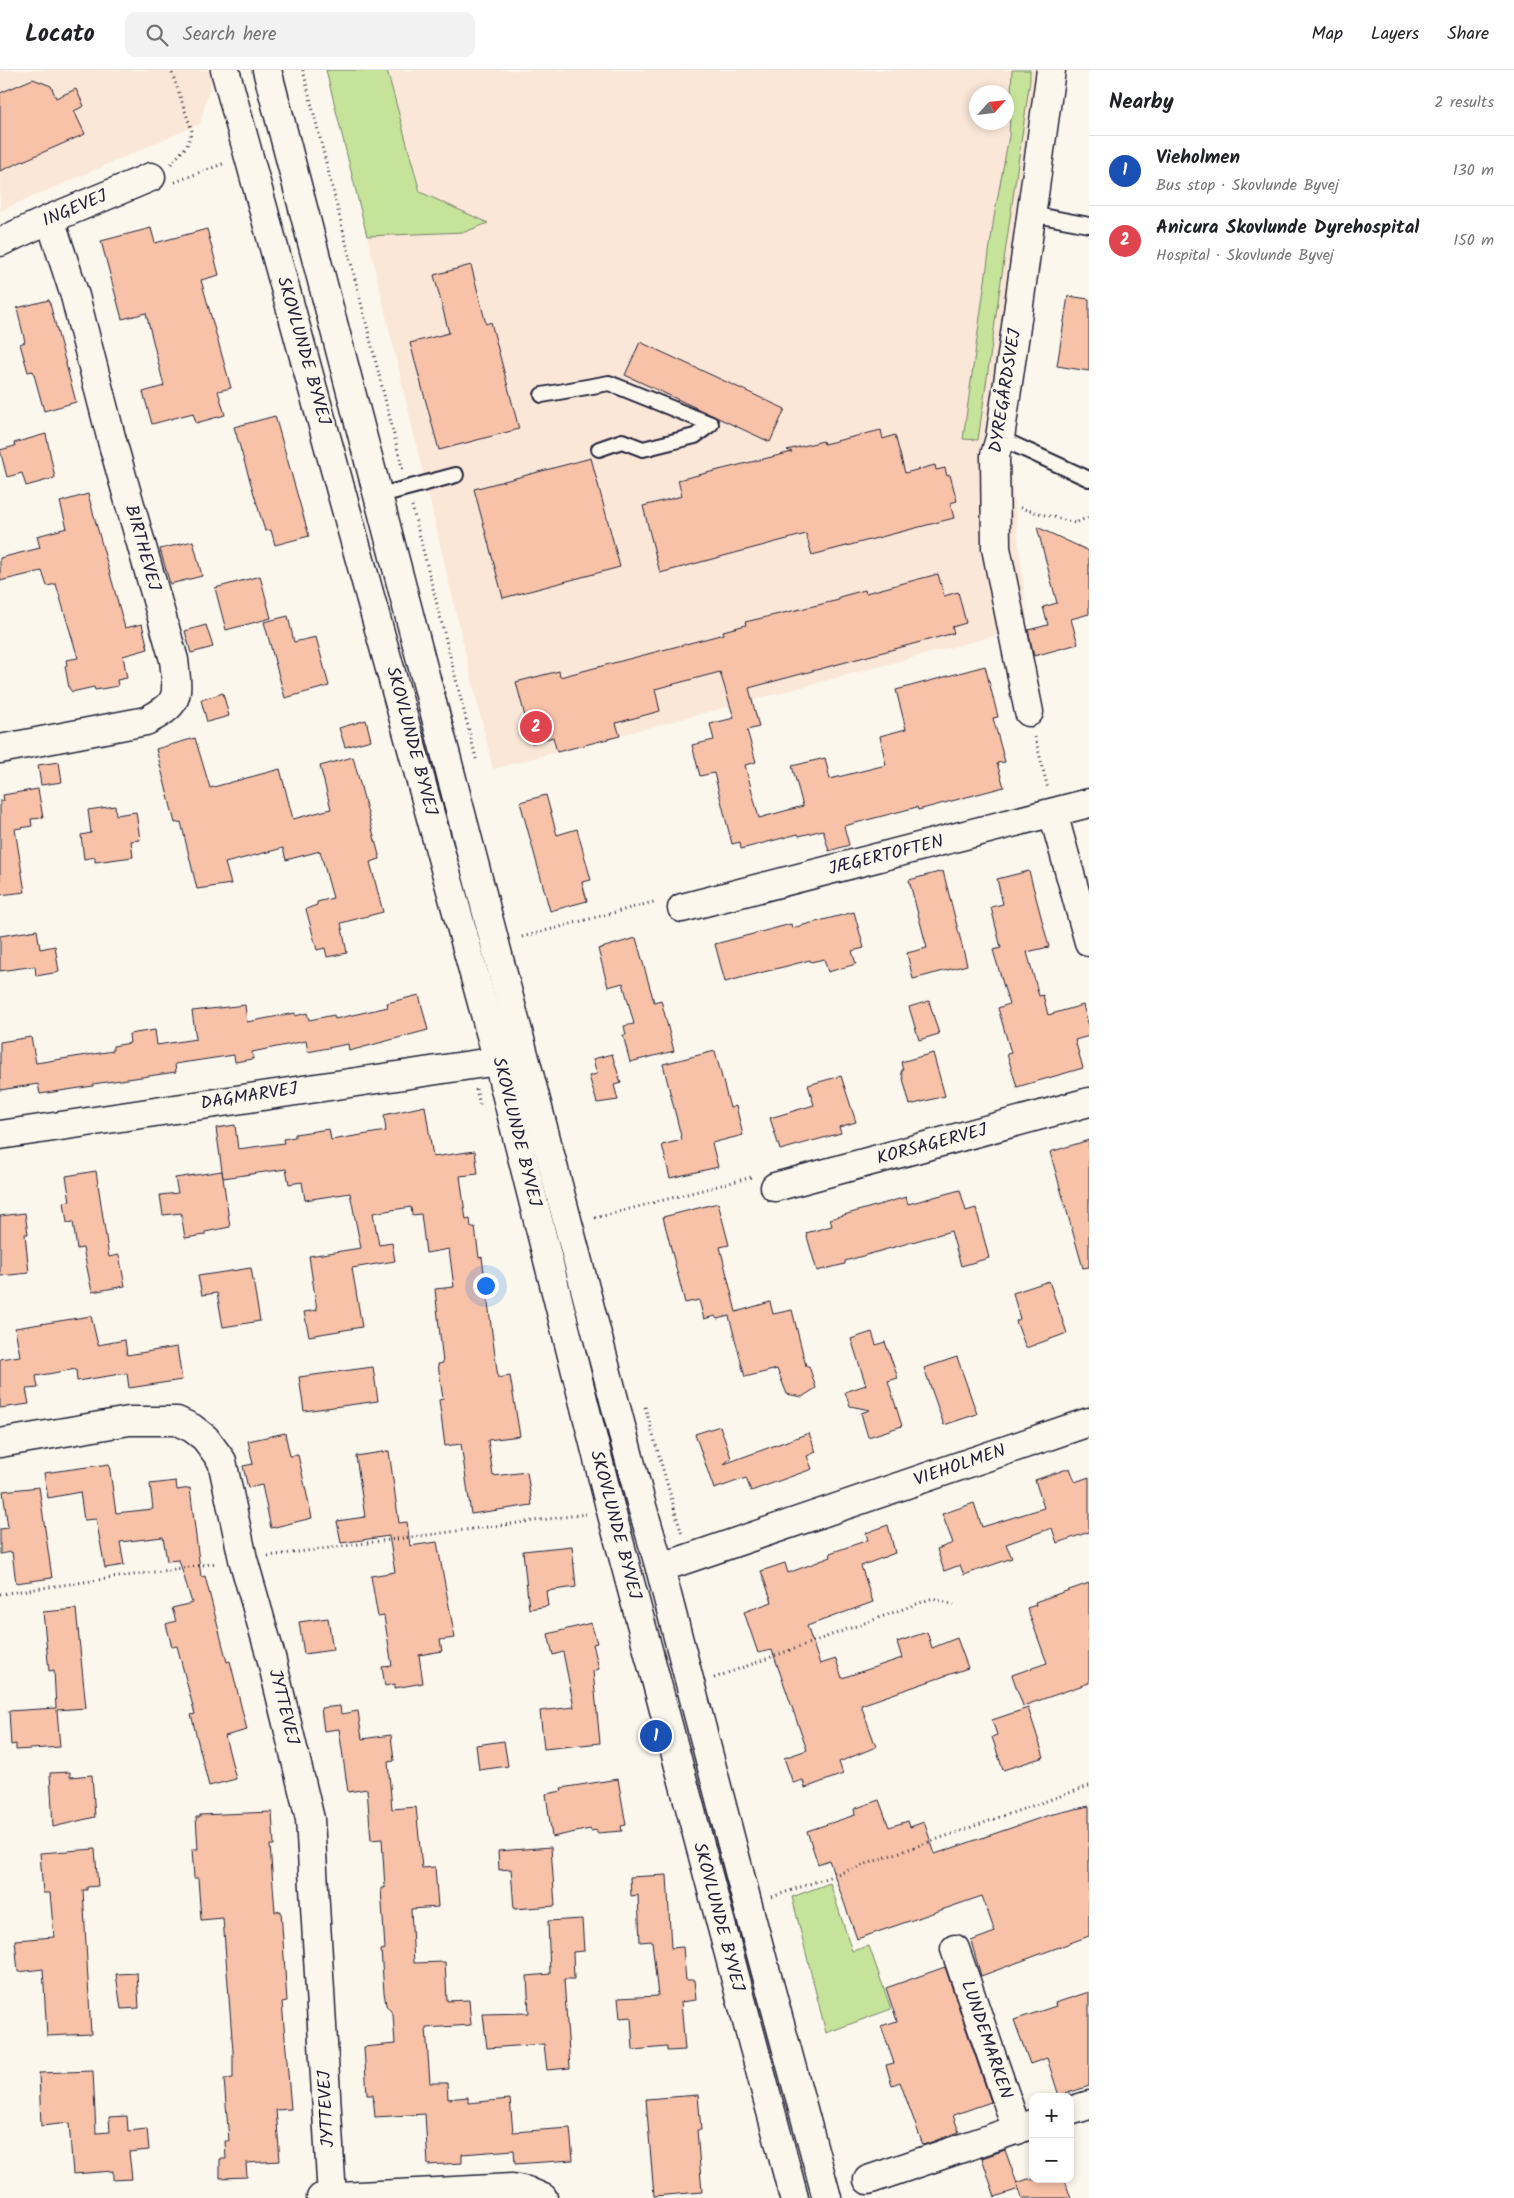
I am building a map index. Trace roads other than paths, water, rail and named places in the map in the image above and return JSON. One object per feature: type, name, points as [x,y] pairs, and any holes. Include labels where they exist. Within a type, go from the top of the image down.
[{"type":"street","name":"SKOVLUNDE BYVEJ","points":[[226,70],[498,1061],[611,1511],[794,2198]]},
{"type":"street","name":"SKOVLUNDE BYVEJ","points":[[267,70],[641,1503],[660,1568],[702,1682],[746,1902],[827,2198]]},
{"type":"street","name":"DYREGÅRDSVEJ","points":[[1029,712],[996,548],[995,455],[1000,438],[1051,70]]},
{"type":"street","name":"INGEVEJ","points":[[0,242],[151,177]]},
{"type":"street","name":"BIRTHEVEJ","points":[[0,749],[146,721],[166,710],[178,691],[174,660],[110,432],[76,296],[50,219]]},
{"type":"street","name":"JÆGERTOFTEN","points":[[682,908],[1089,804]]},
{"type":"street","points":[[1053,813],[1089,942]]},
{"type":"street","name":"DAGMARVEJ","points":[[0,1135],[498,1061]]},
{"type":"street","name":"KORSAGERVEJ","points":[[775,1187],[1089,1102]]},
{"type":"street","name":"JYTTEVEJ","points":[[0,1443],[129,1421],[177,1421],[192,1428],[205,1438],[222,1461],[243,1559],[271,1657],[310,1818],[332,2198]]},
{"type":"street","name":"VIEHOLMEN","points":[[660,1568],[1089,1422]]},
{"type":"street","name":"LUNDEMARKEN","points":[[868,2180],[1025,2127],[955,1949]]},
{"type":"street","points":[[1074,2110],[1089,2105]]},
{"type":"street","points":[[321,2198],[512,2188],[543,2198]]},
{"type":"lane","points":[[1031,214],[1089,226]]},
{"type":"lane","points":[[542,395],[609,383],[711,424],[695,436],[643,448],[622,441],[599,450]]},
{"type":"lane","points":[[1000,438],[1089,479]]},
{"type":"lane","points":[[378,496],[456,475]]},
{"type":"place","name":"Anicura Skovlunde Dyrehospital","points":[[536,727]]},
{"type":"place","name":"Vieholmen","points":[[656,1736]]}]
